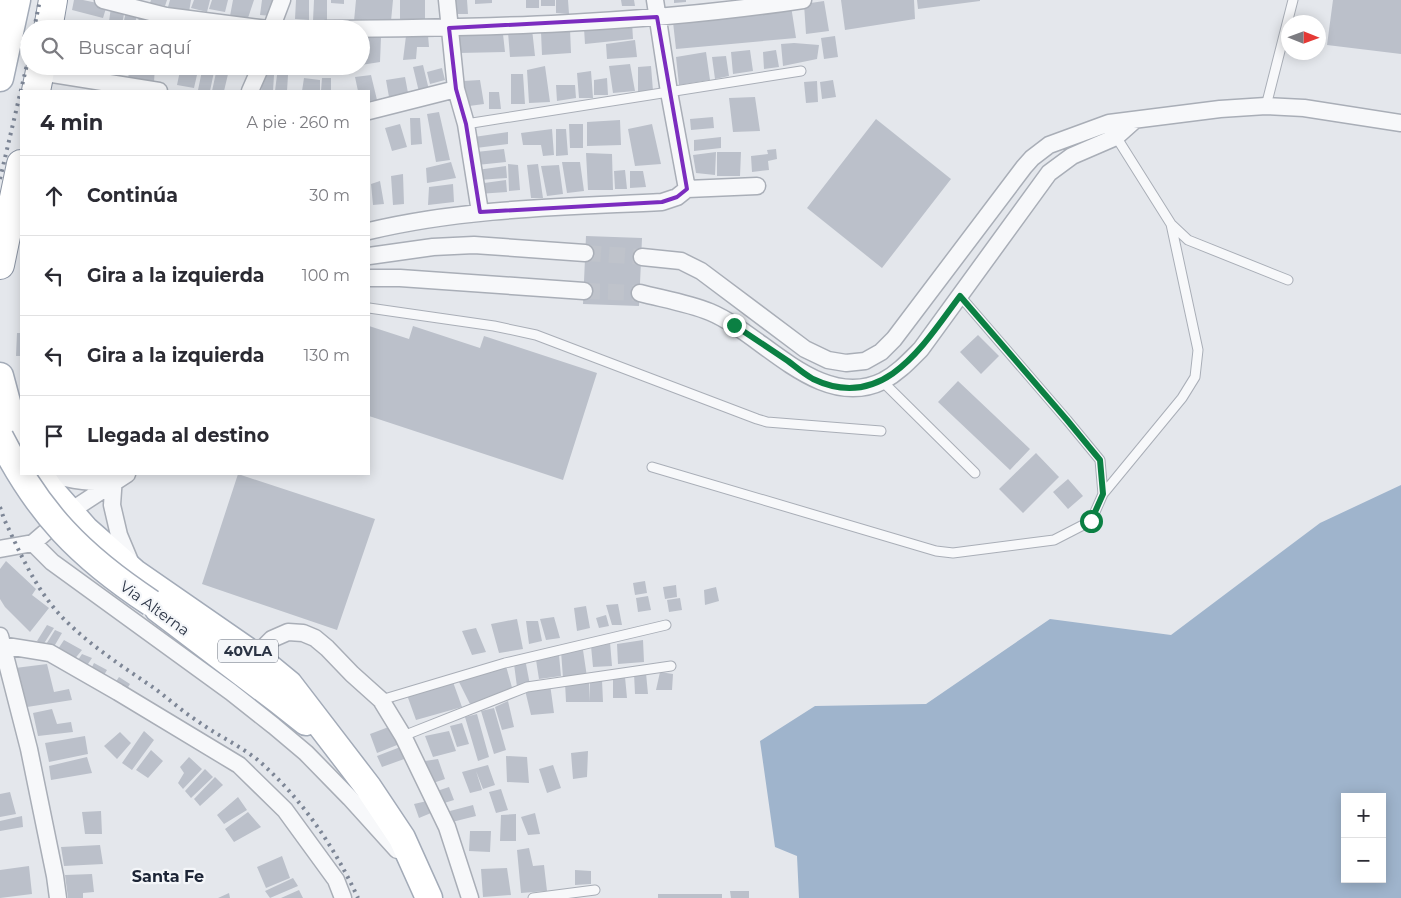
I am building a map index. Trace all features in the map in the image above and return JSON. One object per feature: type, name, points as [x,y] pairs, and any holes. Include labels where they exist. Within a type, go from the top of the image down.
[{"type":"highway","points":[[0,7],[2,0]]},
{"type":"highway","points":[[50,20],[53,0]]},
{"type":"highway","points":[[0,265],[20,169]]},
{"type":"main road","points":[[0,78],[17,0]]},
{"type":"main road","points":[[0,376],[11,417],[20,437]]},
{"type":"main road","name":"Via Alterna","points":[[0,437],[14,466],[36,499],[60,529],[88,557],[118,582],[151,603],[278,700],[341,751]]},
{"type":"main road","name":"Via Alterna","points":[[41,475],[69,512],[102,545],[135,573],[255,656],[289,684],[368,787],[402,838],[429,897]]},
{"type":"street","points":[[103,0],[166,16],[198,20]]},
{"type":"street","points":[[274,20],[282,0]]},
{"type":"street","points":[[447,0],[456,89],[466,124],[480,212]]},
{"type":"street","points":[[655,0],[669,92],[687,189]]},
{"type":"street","points":[[370,29],[449,28],[657,17],[803,0]]},
{"type":"street","points":[[250,90],[257,75]]},
{"type":"street","points":[[39,77],[150,90]]},
{"type":"street","points":[[370,111],[456,89]]},
{"type":"street","points":[[640,293],[710,312],[734,325],[812,378],[835,387],[859,388],[882,381],[902,367],[921,349],[1049,173],[1113,130],[1135,120],[1220,109],[1266,106],[1304,108],[1401,123]]},
{"type":"street","points":[[642,257],[681,261],[701,271],[805,348],[828,360],[846,363],[865,361],[881,352],[894,339],[1032,158],[1049,145],[1113,130]]},
{"type":"street","points":[[370,231],[402,223],[480,212],[662,202],[677,197],[687,189],[756,186]]},
{"type":"street","points":[[370,256],[433,247],[474,245],[585,253]]},
{"type":"street","points":[[370,278],[400,278],[584,291]]},
{"type":"street","points":[[57,475],[94,482],[119,476]]},
{"type":"street","points":[[0,548],[33,543],[69,512],[119,476]]},
{"type":"street","points":[[119,476],[112,505],[117,527],[135,573]]},
{"type":"street","points":[[33,543],[52,562],[230,692],[306,753],[392,843],[429,897]]},
{"type":"street","points":[[255,656],[272,640],[288,632],[302,633],[315,638],[327,648],[352,674],[382,700],[403,736],[446,827],[470,898]]},
{"type":"street","points":[[58,898],[29,749],[1,641],[50,653],[239,765],[285,810],[336,880],[343,898]]},
{"type":"lane","points":[[1266,106],[1293,0]]},
{"type":"lane","points":[[466,124],[801,71]]},
{"type":"lane","points":[[1113,130],[1171,224],[1188,240],[1288,280]]},
{"type":"lane","points":[[652,467],[936,551],[952,554],[1054,540],[1091,521],[1103,494],[1182,398],[1195,376],[1198,350],[1171,224]]},
{"type":"lane","points":[[960,296],[1061,412],[1100,460],[1103,494]]},
{"type":"lane","points":[[370,308],[494,326],[536,335],[767,422],[881,431]]},
{"type":"lane","points":[[882,381],[974,473]]},
{"type":"lane","points":[[382,700],[505,663],[666,625]]},
{"type":"lane","points":[[403,736],[527,687],[671,666]]},
{"type":"lane","points":[[533,898],[595,890]]},
{"type":"highlighted area","points":[[657,17],[687,189],[677,197],[662,202],[480,212],[466,124],[456,89],[449,28]]},
{"type":"water","points":[[1401,485],[1401,898],[799,898],[797,856],[775,847],[760,741],[815,706],[926,704],[1050,619],[1171,635],[1320,523]]},
{"type":"building","points":[[74,0],[107,5],[103,18],[72,10]]},
{"type":"building","points":[[151,0],[167,0],[165,6],[150,3]]},
{"type":"building","points":[[170,0],[191,0],[189,12],[168,7]]},
{"type":"building","points":[[194,0],[210,0],[207,12],[191,8]]},
{"type":"building","points":[[212,0],[228,0],[225,12],[209,9]]},
{"type":"building","points":[[233,0],[254,0],[248,18],[230,16]]},
{"type":"building","points":[[262,0],[274,0],[272,16],[260,15]]},
{"type":"building","points":[[296,0],[309,0],[309,20],[295,19]]},
{"type":"building","points":[[314,0],[327,0],[327,20],[313,20]]},
{"type":"building","points":[[331,0],[344,0],[344,4],[331,3]]},
{"type":"building","points":[[356,0],[393,0],[391,21],[354,20]]},
{"type":"building","points":[[400,0],[425,0],[425,20],[400,19]]},
{"type":"building","points":[[454,0],[467,0],[468,14],[455,14]]},
{"type":"building","points":[[475,0],[492,0],[492,3],[475,4]]},
{"type":"building","points":[[526,0],[539,0],[539,8],[526,8]]},
{"type":"building","points":[[541,0],[555,0],[555,6],[541,6]]},
{"type":"building","points":[[556,0],[568,0],[569,14],[556,13]]},
{"type":"building","points":[[621,0],[634,0],[635,6],[622,6]]},
{"type":"building","points":[[674,0],[686,0],[686,2],[674,3]]},
{"type":"building","points":[[841,0],[914,0],[915,19],[845,30]]},
{"type":"building","points":[[917,0],[980,0],[980,1],[918,9]]},
{"type":"building","points":[[1333,0],[1401,0],[1401,54],[1327,45]]},
{"type":"building","points":[[824,1],[829,31],[806,34],[804,4]]},
{"type":"building","points":[[791,6],[796,38],[676,49],[673,22]]},
{"type":"building","points":[[111,7],[125,9],[123,20],[109,20]]},
{"type":"building","points":[[126,12],[137,14],[136,20],[124,20]]},
{"type":"building","points":[[139,16],[151,18],[151,20],[138,20]]},
{"type":"building","points":[[154,17],[165,19],[165,20],[154,20]]},
{"type":"building","points":[[632,22],[633,39],[585,44],[584,28]]},
{"type":"building","points":[[532,29],[535,56],[510,57],[508,32]]},
{"type":"building","points":[[570,29],[571,53],[542,55],[541,32]]},
{"type":"building","points":[[370,33],[381,37],[380,62],[370,64]]},
{"type":"building","points":[[503,34],[505,52],[459,53],[458,35]]},
{"type":"building","points":[[428,35],[429,47],[417,47],[416,59],[403,60],[406,36]]},
{"type":"building","points":[[835,36],[838,57],[824,59],[821,38]]},
{"type":"building","points":[[635,40],[637,57],[607,59],[606,44]]},
{"type":"building","points":[[781,44],[819,45],[817,59],[783,66]]},
{"type":"building","points":[[750,50],[753,71],[733,74],[731,52]]},
{"type":"building","points":[[776,50],[779,67],[764,69],[763,52]]},
{"type":"building","points":[[706,52],[710,80],[679,85],[676,57]]},
{"type":"building","points":[[726,56],[729,76],[715,79],[712,57]]},
{"type":"building","points":[[630,64],[635,91],[613,93],[609,66]]},
{"type":"building","points":[[423,65],[429,90],[419,92],[413,67]]},
{"type":"building","points":[[545,66],[550,102],[529,103],[527,70]]},
{"type":"building","points":[[651,66],[653,91],[638,92],[638,67]]},
{"type":"building","points":[[442,68],[445,80],[430,84],[427,72]]},
{"type":"building","points":[[591,71],[593,98],[579,98],[577,73]]},
{"type":"building","points":[[511,74],[523,74],[525,104],[511,104]]},
{"type":"building","points":[[129,75],[154,75],[154,82],[128,79]]},
{"type":"building","points":[[179,75],[197,75],[194,88],[177,85]]},
{"type":"building","points":[[201,75],[213,75],[210,90],[198,90]]},
{"type":"building","points":[[215,75],[228,75],[224,90],[212,90]]},
{"type":"building","points":[[263,75],[274,75],[273,90],[261,90]]},
{"type":"building","points":[[277,75],[288,75],[287,90],[275,90]]},
{"type":"building","points":[[371,75],[377,100],[370,101],[370,90],[358,90],[355,77]]},
{"type":"building","points":[[405,77],[408,93],[389,97],[386,80]]},
{"type":"building","points":[[304,78],[320,80],[320,90],[302,90]]},
{"type":"building","points":[[322,78],[331,78],[331,90],[321,90]]},
{"type":"building","points":[[607,78],[608,95],[594,95],[594,80]]},
{"type":"building","points":[[480,80],[484,104],[469,106],[463,81]]},
{"type":"building","points":[[833,80],[836,97],[822,99],[820,82]]},
{"type":"building","points":[[817,81],[818,102],[806,103],[804,82]]},
{"type":"building","points":[[556,85],[575,85],[576,98],[557,101]]},
{"type":"building","points":[[489,92],[499,92],[501,109],[489,109]]},
{"type":"building","points":[[755,97],[760,131],[733,132],[729,98]]},
{"type":"building","points":[[439,112],[450,160],[436,162],[427,114]]},
{"type":"building","points":[[713,117],[714,128],[691,130],[690,119]]},
{"type":"building","points":[[410,118],[420,118],[422,144],[411,145]]},
{"type":"building","points":[[876,119],[951,179],[882,268],[807,208]]},
{"type":"building","points":[[620,120],[621,145],[587,146],[587,122]]},
{"type":"building","points":[[400,124],[407,147],[392,151],[385,128]]},
{"type":"building","points":[[569,124],[583,124],[583,148],[570,148]]},
{"type":"building","points":[[652,124],[661,164],[635,166],[628,129]]},
{"type":"building","points":[[552,129],[554,155],[543,156],[541,145],[523,145],[521,133]]},
{"type":"building","points":[[556,129],[566,129],[568,155],[556,156]]},
{"type":"building","points":[[508,132],[508,144],[476,148],[474,137]]},
{"type":"building","points":[[721,137],[721,148],[694,151],[694,140]]},
{"type":"building","points":[[504,149],[506,162],[477,165],[476,152]]},
{"type":"building","points":[[776,149],[777,159],[768,161],[769,170],[752,172],[751,156],[768,154],[767,150]]},
{"type":"building","points":[[716,152],[715,175],[696,173],[693,155]]},
{"type":"building","points":[[717,152],[741,152],[740,176],[717,176]]},
{"type":"building","points":[[586,153],[612,154],[613,190],[588,190]]},
{"type":"building","points":[[451,162],[456,178],[427,183],[426,168]]},
{"type":"building","points":[[562,162],[580,162],[584,191],[567,193]]},
{"type":"building","points":[[508,164],[518,165],[520,190],[509,191]]},
{"type":"building","points":[[538,164],[543,198],[531,198],[527,165]]},
{"type":"building","points":[[559,165],[563,194],[547,196],[541,166]]},
{"type":"building","points":[[506,166],[507,178],[478,180],[477,170]]},
{"type":"building","points":[[625,170],[627,189],[615,189],[614,171]]},
{"type":"building","points":[[630,171],[643,171],[646,187],[630,188]]},
{"type":"building","points":[[403,174],[404,204],[393,205],[391,176]]},
{"type":"building","points":[[506,180],[507,192],[478,194],[477,184]]},
{"type":"building","points":[[380,181],[384,204],[373,205],[371,184]]},
{"type":"building","points":[[453,184],[454,202],[428,205],[429,187]]},
{"type":"building","points":[[586,236],[642,238],[639,306],[583,304]]},
{"type":"building","points":[[370,326],[409,339],[413,326],[480,348],[484,336],[597,373],[563,480],[370,416]]},
{"type":"building","points":[[17,333],[20,333],[20,356],[16,356]]},
{"type":"building","points":[[978,335],[999,356],[981,374],[960,352]]},
{"type":"building","points":[[958,381],[1030,449],[1010,470],[938,402]]},
{"type":"building","points":[[1036,453],[1059,477],[1023,513],[999,489]]},
{"type":"building","points":[[238,475],[375,519],[337,630],[202,584]]},
{"type":"building","points":[[1068,479],[1083,496],[1068,509],[1053,492]]},
{"type":"building","points":[[6,561],[36,589],[32,595],[49,608],[30,632],[5,607],[0,599],[0,569]]},
{"type":"building","points":[[645,581],[647,593],[635,595],[633,583]]},
{"type":"building","points":[[676,585],[677,597],[665,599],[663,587]]},
{"type":"building","points":[[716,587],[719,601],[705,605],[704,590]]},
{"type":"building","points":[[648,596],[651,610],[638,612],[636,598]]},
{"type":"building","points":[[680,598],[682,610],[669,612],[667,600]]},
{"type":"building","points":[[618,604],[622,625],[612,625],[606,605]]},
{"type":"building","points":[[586,606],[590,628],[577,631],[574,608]]},
{"type":"building","points":[[606,615],[609,626],[599,628],[596,618]]},
{"type":"building","points":[[554,617],[560,638],[546,640],[540,619]]},
{"type":"building","points":[[517,619],[523,649],[499,653],[491,624]]},
{"type":"building","points":[[526,621],[538,621],[542,641],[529,644]]},
{"type":"building","points":[[47,625],[54,628],[43,645],[37,641]]},
{"type":"building","points":[[476,628],[486,652],[472,655],[462,631]]},
{"type":"building","points":[[55,630],[62,633],[52,650],[45,646]]},
{"type":"building","points":[[64,640],[82,650],[73,661],[56,652]]},
{"type":"building","points":[[643,640],[644,662],[618,664],[617,644]]},
{"type":"building","points":[[610,642],[612,666],[593,667],[591,646]]},
{"type":"building","points":[[583,650],[587,677],[563,678],[561,651]]},
{"type":"building","points":[[82,654],[92,658],[86,667],[76,663]]},
{"type":"building","points":[[559,655],[561,676],[539,679],[536,660]]},
{"type":"building","points":[[94,663],[107,670],[101,680],[89,673]]},
{"type":"building","points":[[47,664],[54,692],[69,689],[72,700],[27,707],[15,668]]},
{"type":"building","points":[[514,664],[526,664],[530,685],[517,687]]},
{"type":"building","points":[[506,666],[513,691],[470,704],[459,682]]},
{"type":"building","points":[[660,672],[673,674],[672,690],[656,690]]},
{"type":"building","points":[[634,673],[646,673],[648,694],[635,694]]},
{"type":"building","points":[[119,677],[130,684],[125,692],[113,686]]},
{"type":"building","points":[[613,677],[625,677],[627,698],[613,698]]},
{"type":"building","points":[[602,680],[603,702],[590,702],[590,681]]},
{"type":"building","points":[[589,681],[590,702],[566,702],[565,682]]},
{"type":"building","points":[[453,682],[462,707],[416,720],[407,695]]},
{"type":"building","points":[[550,684],[554,713],[531,715],[525,690]]},
{"type":"building","points":[[508,701],[514,727],[502,730],[495,707]]},
{"type":"building","points":[[494,708],[506,750],[494,754],[481,711]]},
{"type":"building","points":[[52,709],[57,724],[71,722],[73,732],[38,736],[33,713]]},
{"type":"building","points":[[477,714],[489,757],[478,761],[465,717]]},
{"type":"building","points":[[462,723],[469,744],[457,747],[450,726]]},
{"type":"building","points":[[394,725],[402,743],[377,753],[370,734]]},
{"type":"building","points":[[144,731],[154,740],[132,770],[122,763]]},
{"type":"building","points":[[449,731],[456,751],[433,757],[425,736]]},
{"type":"building","points":[[120,732],[131,743],[117,759],[104,746]]},
{"type":"building","points":[[85,736],[88,754],[49,762],[45,743]]},
{"type":"building","points":[[403,746],[407,758],[382,767],[377,756]]},
{"type":"building","points":[[151,750],[163,761],[148,778],[136,770]]},
{"type":"building","points":[[588,751],[587,777],[573,779],[571,753]]},
{"type":"building","points":[[506,756],[527,757],[529,783],[507,782]]},
{"type":"building","points":[[87,757],[92,773],[51,780],[49,766]]},
{"type":"building","points":[[189,757],[202,769],[183,789],[178,783],[184,773],[180,767]]},
{"type":"building","points":[[438,759],[445,779],[433,783],[425,761]]},
{"type":"building","points":[[488,765],[495,785],[483,789],[476,771],[482,790],[470,793],[462,772]]},
{"type":"building","points":[[553,765],[561,788],[547,793],[539,769]]},
{"type":"building","points":[[205,769],[213,777],[191,798],[185,791]]},
{"type":"building","points":[[215,777],[223,785],[200,806],[194,799]]},
{"type":"building","points":[[449,787],[454,800],[441,804],[437,791]]},
{"type":"building","points":[[501,789],[508,810],[496,813],[489,792]]},
{"type":"building","points":[[10,792],[16,814],[0,817],[0,794]]},
{"type":"building","points":[[238,797],[247,810],[224,824],[217,815]]},
{"type":"building","points":[[427,801],[431,813],[419,818],[414,804]]},
{"type":"building","points":[[473,805],[476,816],[452,822],[450,811]]},
{"type":"building","points":[[101,811],[102,834],[85,834],[82,812]]},
{"type":"building","points":[[248,812],[261,827],[234,842],[225,829]]},
{"type":"building","points":[[535,813],[540,834],[528,835],[521,817]]},
{"type":"building","points":[[516,814],[516,841],[500,841],[501,815]]},
{"type":"building","points":[[22,816],[23,827],[0,831],[0,821]]},
{"type":"building","points":[[470,831],[491,831],[490,852],[469,851]]},
{"type":"building","points":[[100,845],[103,864],[64,866],[61,847]]},
{"type":"building","points":[[529,848],[533,866],[544,865],[547,891],[521,893],[517,850]]},
{"type":"building","points":[[282,856],[290,878],[266,888],[257,867]]},
{"type":"building","points":[[29,866],[32,894],[0,898],[0,870]]},
{"type":"building","points":[[507,868],[511,895],[483,897],[481,869]]},
{"type":"building","points":[[575,870],[591,871],[591,884],[575,885]]},
{"type":"building","points":[[92,874],[94,892],[83,893],[83,898],[68,898],[65,875]]},
{"type":"building","points":[[293,878],[298,886],[270,898],[265,891]]},
{"type":"building","points":[[299,890],[303,898],[281,898]]},
{"type":"building","points":[[730,891],[749,891],[749,898],[731,898]]},
{"type":"building","points":[[229,893],[230,898],[218,898]]},
{"type":"building","points":[[658,894],[722,894],[722,898],[658,898]]},
{"type":"tunnel","points":[[585,253],[642,257]]},
{"type":"tunnel","points":[[584,291],[640,293]]},
{"type":"railway","points":[[36,20],[40,0]]},
{"type":"railway","points":[[21,90],[25,75]]},
{"type":"railway","points":[[0,179],[20,94]]},
{"type":"railway","points":[[0,507],[17,547],[32,575],[58,613],[79,633],[121,666],[193,718],[252,756],[275,776],[316,824],[349,879],[358,898]]},
{"type":"district","name":"Santa Fe","points":[[168,876]]},
{"type":"route","points":[[734,325],[812,378],[835,387],[859,388],[882,381],[902,367],[921,349],[960,296],[1100,460],[1103,494],[1091,521]]}]
